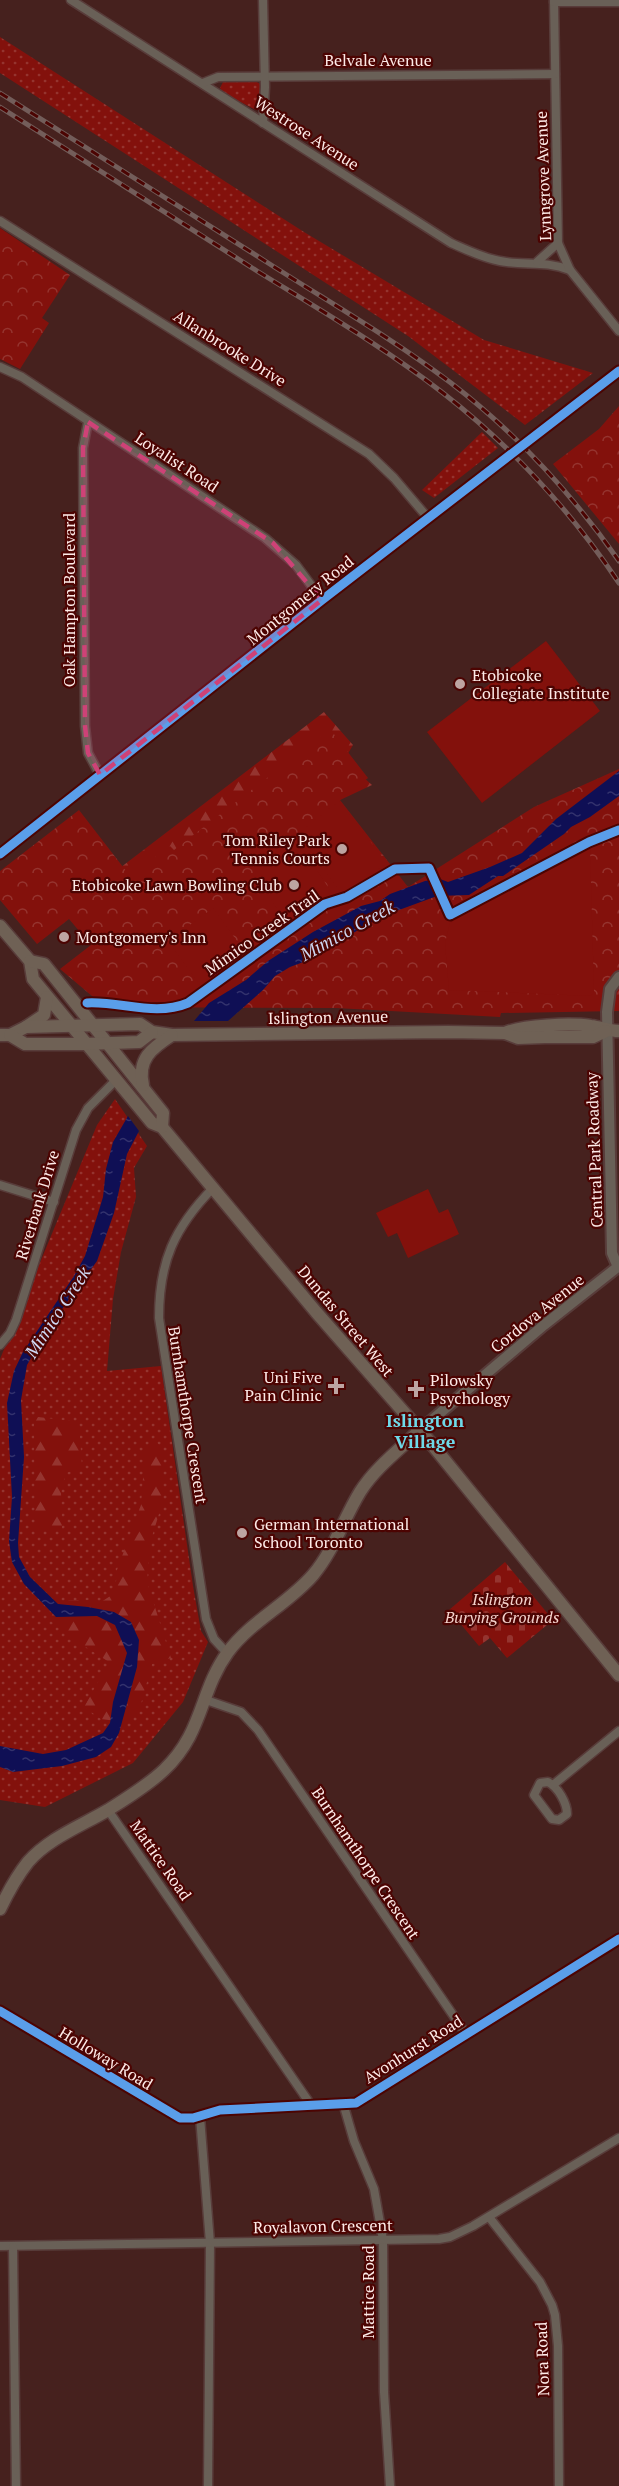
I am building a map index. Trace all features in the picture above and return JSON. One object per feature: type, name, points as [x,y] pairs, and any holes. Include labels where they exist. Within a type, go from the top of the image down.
[{"type":"main road","name":"Dundas Street West","points":[[0,926],[30,961],[33,979],[115,1081],[152,1123],[162,1127],[332,1330],[420,1430],[619,1676]]},
{"type":"main road","name":"Dundas Street West","points":[[30,961],[44,964],[143,1086],[163,1113],[162,1127]]},
{"type":"main road","points":[[26,1027],[44,1015],[47,997]]},
{"type":"main road","name":"Islington Avenue","points":[[5,1035],[26,1027],[140,1024],[152,1032],[172,1035],[506,1033],[518,1038],[593,1037],[613,1031]]},
{"type":"main road","name":"Islington Avenue","points":[[5,1035],[25,1044],[85,1044],[139,1042],[152,1032]]},
{"type":"main road","points":[[143,1086],[141,1074],[144,1059],[153,1047],[172,1035]]},
{"type":"main road","points":[[0,1909],[29,1861],[63,1834],[108,1810],[148,1784],[180,1753],[195,1729],[217,1671],[227,1653],[251,1628],[313,1575],[329,1554],[368,1480],[420,1430]]},
{"type":"street","name":"Westrose Avenue","points":[[71,0],[451,243],[502,262],[537,262],[570,270]]},
{"type":"street","points":[[263,0],[265,76],[263,123]]},
{"type":"street","points":[[554,1],[619,2]]},
{"type":"street","name":"Lynngrove Avenue","points":[[554,1],[558,243],[570,270],[619,331]]},
{"type":"street","name":"Belvale Avenue","points":[[203,83],[218,76],[555,74]]},
{"type":"street","name":"Allanbrooke Drive","points":[[0,221],[369,454],[394,478],[428,518]]},
{"type":"street","points":[[537,262],[558,243]]},
{"type":"street","name":"Loyalist Road","points":[[0,367],[21,377],[273,543],[296,565],[322,600]]},
{"type":"street","name":"Montgomery Road","points":[[0,854],[322,600],[619,371]]},
{"type":"street","name":"Oak Hampton Boulevard","points":[[88,423],[83,447],[85,726],[88,753],[100,775]]},
{"type":"street","points":[[613,1031],[608,993],[611,985],[619,977]]},
{"type":"street","name":"Central Park Roadway","points":[[613,1031],[612,1253],[618,1267]]},
{"type":"street","name":"Riverbank Drive","points":[[0,1345],[7,1338],[16,1320],[82,1116],[103,1091],[115,1081]]},
{"type":"street","points":[[0,1185],[54,1202]]},
{"type":"street","name":"Burnhamthorpe Crescent","points":[[213,1188],[178,1230],[168,1252],[161,1276],[159,1318],[204,1608],[211,1634],[227,1653]]},
{"type":"street","name":"Cordova Avenue","points":[[420,1430],[544,1325],[618,1267]]},
{"type":"street","name":"Burnhamthorpe Crescent","points":[[206,1700],[241,1712],[258,1730],[466,2034]]},
{"type":"street","points":[[553,1785],[619,1731]]},
{"type":"street","points":[[548,1782],[553,1785],[567,1810],[565,1817],[559,1820],[552,1820],[534,1796],[540,1783],[548,1782]]},
{"type":"street","name":"Mattice Road","points":[[108,1810],[311,2105]]},
{"type":"street","name":"Avonhurst Road","points":[[200,2117],[220,2110],[356,2103],[619,1940]]},
{"type":"street","name":"Holloway Road","points":[[0,2011],[163,2109],[180,2118],[200,2117]]},
{"type":"street","name":"Mattice Road","points":[[343,2103],[354,2141],[374,2189],[383,2240],[384,2392],[390,2486]]},
{"type":"street","points":[[200,2117],[210,2243],[208,2486]]},
{"type":"street","name":"Royalavon Crescent","points":[[0,2246],[450,2237],[489,2217],[619,2138]]},
{"type":"street","name":"Nora Road","points":[[489,2217],[540,2282],[555,2315],[558,2346],[559,2486]]},
{"type":"street","points":[[13,2247],[16,2486]]},
{"type":"highlighted area","points":[[88,422],[273,543],[322,600],[100,775],[88,753],[85,726],[83,448]]},
{"type":"green space","points":[[0,37],[304,232],[484,340],[593,373],[525,425],[408,336],[0,73]]},
{"type":"green space","points":[[255,81],[262,85],[261,106],[256,110],[223,93],[220,88],[223,82]]},
{"type":"green space","points":[[0,228],[70,275],[42,318],[49,323],[20,369],[0,359]]},
{"type":"green space","points":[[619,406],[619,544],[553,464],[599,429]]},
{"type":"green space","points":[[482,432],[498,448],[434,498],[422,490]]},
{"type":"green space","points":[[546,641],[600,711],[482,803],[427,732]]},
{"type":"green space","points":[[324,712],[353,745],[346,757],[354,769],[372,785],[338,801],[218,902],[112,874]]},
{"type":"green space","points":[[330,729],[368,778],[340,800],[408,887],[534,807],[619,769],[619,1011],[501,1013],[500,1017],[336,1008],[105,1007],[60,969],[91,945],[69,919],[37,944],[0,900],[0,871],[79,810],[130,876],[170,846],[174,850]]},
{"type":"green space","name":"Tom Riley Park Tennis Courts","points":[[339,801],[387,863],[343,895],[297,834]]},
{"type":"green space","name":"Etobicoke Lawn Bowling Club","points":[[300,845],[332,893],[287,923],[256,878]]},
{"type":"green space","points":[[590,848],[594,991],[591,996],[449,990],[445,943],[450,923],[476,906]]},
{"type":"green space","name":"Etobicoke Lawn Bowling Club","points":[[213,908],[245,952],[200,985],[168,941]]},
{"type":"green space","points":[[115,1099],[147,1146],[134,1168],[136,1197],[121,1252],[113,1299],[107,1371],[161,1366],[193,1586],[201,1631],[208,1642],[183,1702],[133,1763],[45,1807],[0,1800],[0,1359],[97,1125]]},
{"type":"green space","points":[[428,1189],[439,1213],[448,1209],[459,1234],[408,1258],[397,1233],[388,1237],[376,1213]]},
{"type":"green space","points":[[38,1417],[79,1422],[82,1467],[66,1473],[61,1491],[62,1530],[35,1530],[34,1424]]},
{"type":"green space","points":[[155,1440],[163,1450],[163,1501],[150,1543],[147,1582],[171,1658],[152,1664],[139,1711],[124,1722],[101,1719],[84,1707],[109,1662],[64,1633],[50,1620],[52,1601],[92,1600],[101,1602],[115,1593],[117,1570],[141,1505],[145,1451]]},
{"type":"green space","name":"Islington Burying Grounds","points":[[505,1562],[553,1620],[507,1658],[490,1638],[479,1646],[449,1610]]},
{"type":"water","name":"Mimico Creek","points":[[619,771],[619,796],[503,876],[498,876],[469,895],[437,896],[380,917],[328,948],[319,950],[306,961],[275,976],[263,990],[228,1021],[194,1021],[209,1003],[246,980],[268,961],[313,932],[361,906],[380,901],[390,894],[425,881],[440,879],[448,882],[522,853],[556,819]]},
{"type":"water","name":"Mimico Creek","points":[[128,1116],[139,1131],[127,1154],[114,1213],[97,1261],[49,1327],[27,1365],[21,1400],[24,1457],[18,1543],[19,1557],[30,1577],[58,1604],[114,1612],[131,1622],[139,1640],[137,1667],[119,1733],[111,1747],[96,1757],[62,1766],[13,1772],[0,1767],[0,1746],[43,1754],[66,1750],[103,1733],[110,1723],[113,1702],[127,1653],[115,1625],[97,1616],[56,1617],[24,1584],[12,1562],[9,1541],[12,1497],[7,1403],[14,1371],[23,1352],[85,1256],[103,1197],[106,1169],[113,1142]]},
{"type":"railway","points":[[0,93],[429,366],[498,422],[542,466],[582,512],[619,561]]},
{"type":"railway","points":[[0,107],[352,330],[443,393],[493,435],[539,481],[581,531],[619,583]]},
{"type":"cycle path","points":[[0,854],[322,600],[619,371]]},
{"type":"cycle path","name":"Mimico Creek Trail","points":[[87,1003],[151,1009],[176,1007],[188,1003],[325,904],[347,897],[395,869],[429,868],[450,915],[589,842],[619,830]]},
{"type":"cycle path","points":[[0,2011],[180,2118],[193,2118],[220,2110],[356,2103],[619,1939]]},
{"type":"place","name":"Etobicoke Collegiate Institute","points":[[460,684]]},
{"type":"place","name":"Tom Riley Park Tennis Courts","points":[[342,849]]},
{"type":"place","name":"Etobicoke Lawn Bowling Club","points":[[294,885]]},
{"type":"place","name":"Montgomery's Inn","points":[[64,937]]},
{"type":"place","name":"Uni Five Pain Clinic","points":[[336,1386]]},
{"type":"place","name":"Pilowsky Psychology","points":[[416,1389]]},
{"type":"place","name":"German International School Toronto","points":[[242,1533]]},
{"type":"district","name":"Islington Village","points":[[425,1430]]}]
